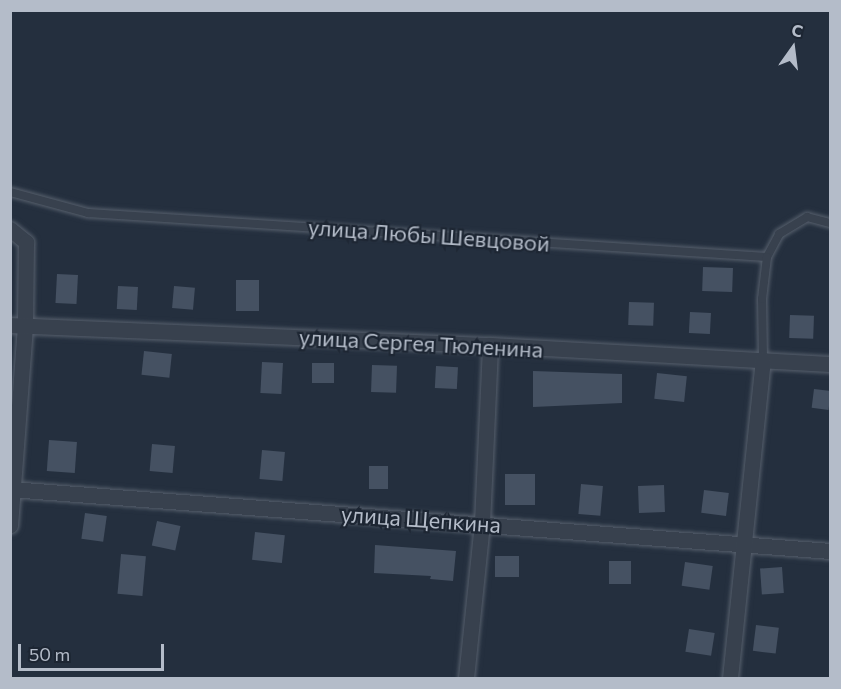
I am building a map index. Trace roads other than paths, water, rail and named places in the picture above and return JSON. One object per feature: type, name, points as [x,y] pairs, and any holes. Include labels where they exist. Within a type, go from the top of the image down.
[{"type":"street","points":[[10,229],[26,242],[18,326],[10,525]]},
{"type":"street","name":"улица Сергея Тюленина","points":[[18,326],[489,345],[831,364]]},
{"type":"street","points":[[466,678],[482,523],[489,345]]},
{"type":"street","points":[[730,678],[763,360]]},
{"type":"street","name":"улица Щепкина","points":[[13,489],[482,523],[745,548],[831,551]]},
{"type":"lane","name":"улица Любы Шевцовой","points":[[10,192],[88,213],[767,257]]},
{"type":"lane","points":[[763,360],[762,299],[767,257],[779,234],[807,217],[831,223]]}]
